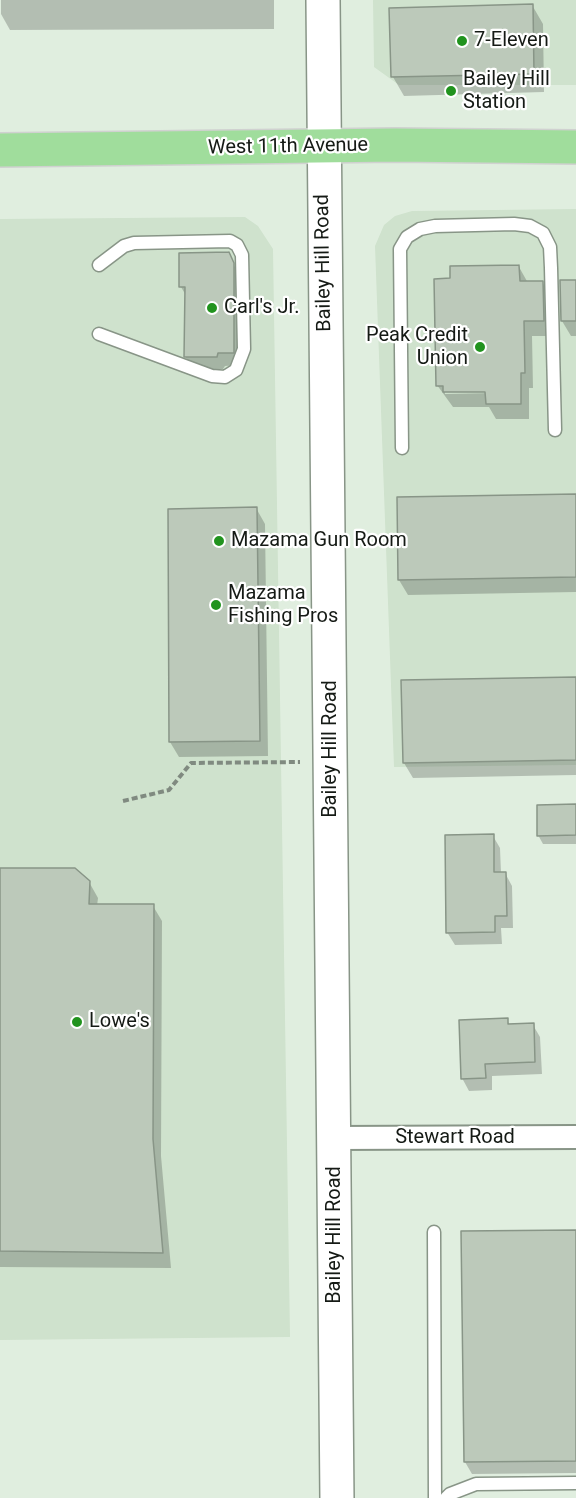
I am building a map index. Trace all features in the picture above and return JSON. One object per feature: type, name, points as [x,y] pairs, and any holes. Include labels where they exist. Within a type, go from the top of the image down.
[{"type":"main road","name":"West 11th Avenue","points":[[0,150],[576,147]]},
{"type":"street","name":"Bailey Hill Road","points":[[323,0],[322,147],[331,762],[337,1498]]},
{"type":"street","name":"Stewart Road","points":[[335,1138],[576,1137]]},
{"type":"lane","points":[[402,448],[400,249],[414,233],[435,226],[514,224],[530,226],[543,233],[550,247],[552,268],[555,430]]},
{"type":"lane","points":[[99,265],[124,246],[134,243],[230,241],[237,245],[243,255],[244,349],[236,370],[225,377],[212,376],[99,334]]},
{"type":"lane","points":[[434,1232],[435,1498]]},
{"type":"lane","points":[[446,1498],[450,1494],[476,1484],[576,1483]]},
{"type":"path","points":[[123,801],[169,790],[191,763],[331,762]]},
{"type":"shaded area","points":[[373,0],[576,0],[576,85],[399,85],[374,67]]},
{"type":"shaded area","points":[[576,209],[576,765],[394,767],[375,246],[384,225],[395,216],[412,211]]},
{"type":"shaded area","points":[[245,217],[258,226],[273,249],[290,1337],[0,1340],[0,219]]},
{"type":"building","name":"7-Eleven","points":[[533,4],[534,74],[391,77],[389,8]]},
{"type":"building","name":"Carl's Jr.","points":[[229,252],[234,263],[234,353],[218,353],[217,357],[184,357],[185,287],[179,287],[179,253]]},
{"type":"building","name":"Peak Credit Union","points":[[519,265],[520,281],[543,281],[544,321],[524,321],[525,373],[521,373],[521,404],[486,404],[485,392],[443,392],[443,386],[436,386],[434,279],[450,278],[450,266]]},
{"type":"building","points":[[560,280],[576,280],[576,321],[561,321]]},
{"type":"building","points":[[576,494],[576,577],[398,580],[397,497]]},
{"type":"building","points":[[257,507],[260,741],[169,742],[168,509]]},
{"type":"building","points":[[576,677],[576,760],[403,763],[401,680]]},
{"type":"building","points":[[576,804],[576,835],[537,836],[537,805]]},
{"type":"building","points":[[494,834],[494,872],[506,872],[507,916],[495,916],[495,932],[446,933],[445,835]]},
{"type":"building","name":"Lowe's","points":[[0,868],[75,868],[90,881],[89,904],[154,904],[153,1139],[163,1253],[0,1251]]},
{"type":"building","points":[[508,1018],[508,1024],[534,1023],[535,1062],[485,1064],[486,1078],[461,1079],[459,1020]]},
{"type":"building","points":[[576,1230],[576,1461],[464,1462],[461,1231]]},
{"type":"place","name":"7-Eleven","points":[[462,41]]},
{"type":"place","name":"Bailey Hill Station","points":[[451,91]]},
{"type":"place","name":"Carl's Jr.","points":[[212,308]]},
{"type":"place","name":"Peak Credit Union","points":[[480,347]]},
{"type":"place","name":"Mazama Gun Room","points":[[219,541]]},
{"type":"place","name":"Mazama Fishing Pros","points":[[216,605]]},
{"type":"place","name":"Lowe's","points":[[77,1022]]}]
